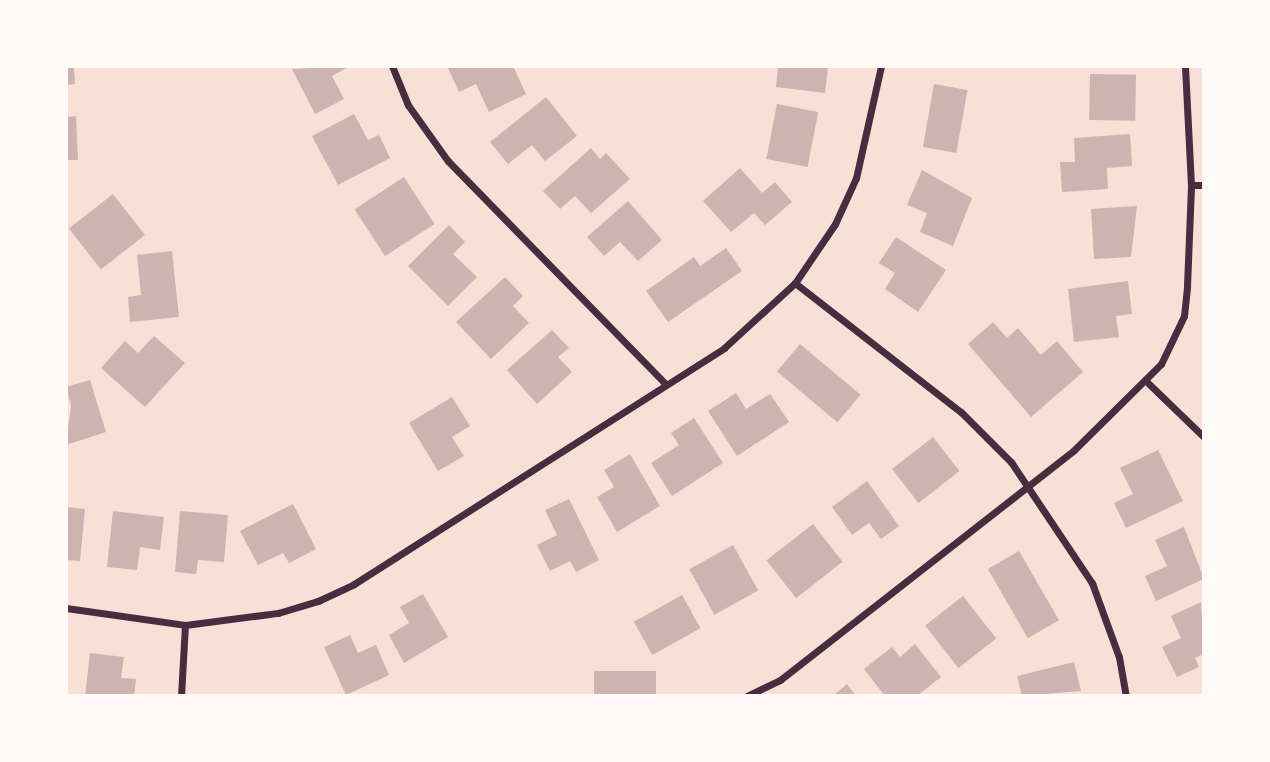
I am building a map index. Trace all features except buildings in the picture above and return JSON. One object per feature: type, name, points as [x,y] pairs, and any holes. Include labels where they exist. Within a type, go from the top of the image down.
[{"type":"street","points":[[392,66],[408,105],[448,161],[664,382]]},
{"type":"street","points":[[66,608],[185,625],[278,613],[354,584],[751,328],[795,283],[835,224],[856,178],[881,66]]},
{"type":"street","points":[[747,695],[780,680],[1029,485],[1148,383],[1184,316],[1191,185],[1185,66]]},
{"type":"street","points":[[1191,185],[1203,185]]},
{"type":"street","points":[[795,283],[961,412],[1029,485],[1091,583],[1119,657],[1126,695]]},
{"type":"street","points":[[1148,383],[1203,437]]},
{"type":"street","points":[[181,695],[185,625]]}]
